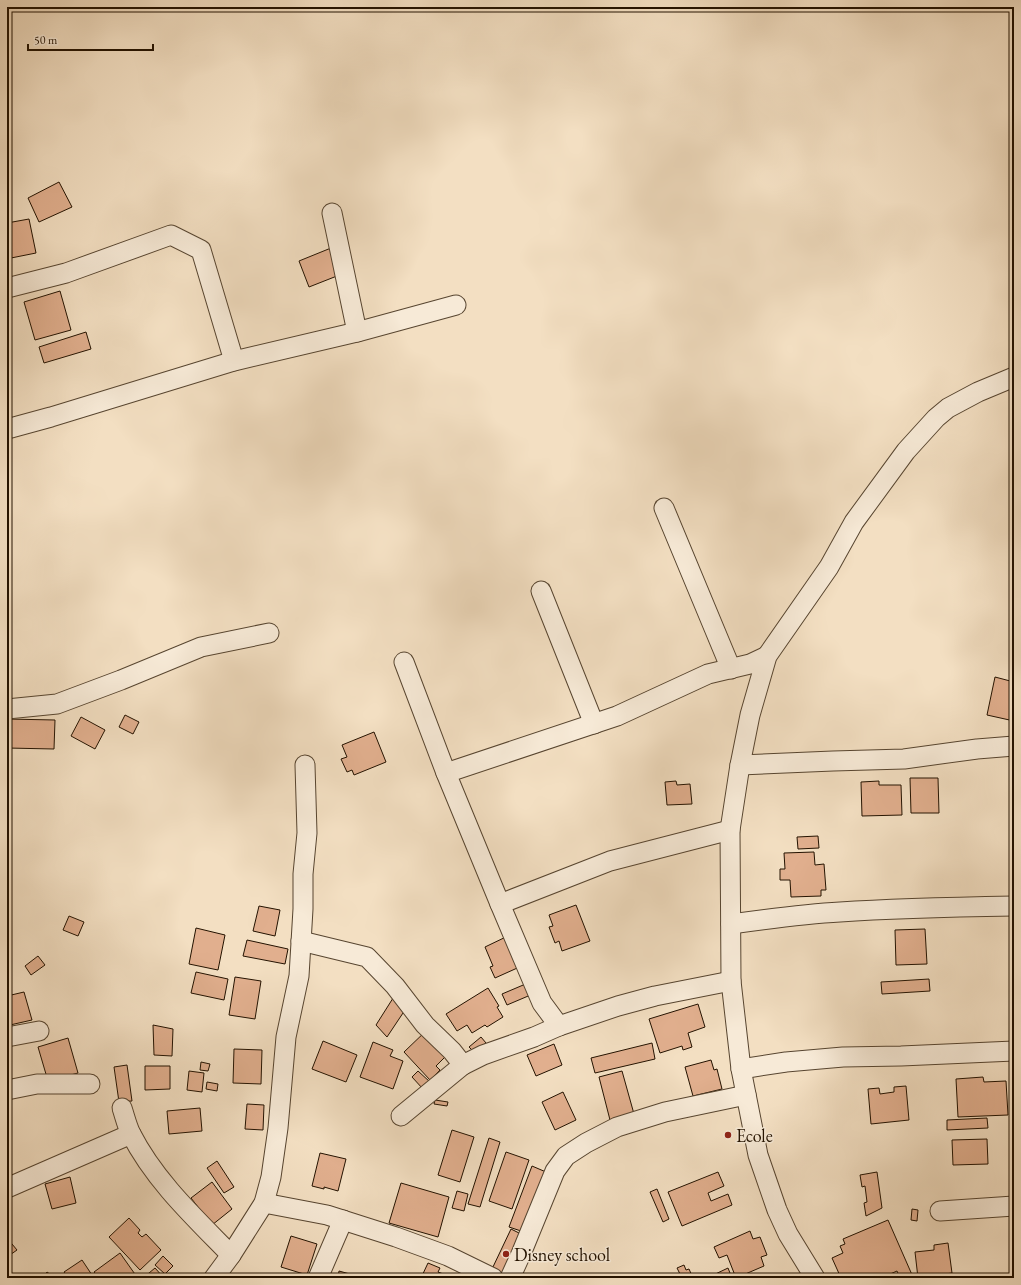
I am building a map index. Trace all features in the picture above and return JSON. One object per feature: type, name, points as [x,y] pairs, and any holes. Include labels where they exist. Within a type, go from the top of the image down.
[{"type":"street","points":[[332,213],[357,332]]},
{"type":"street","points":[[7,288],[66,273],[171,235],[201,250],[234,361]]},
{"type":"street","points":[[7,429],[88,406],[234,361],[357,332],[456,305]]},
{"type":"street","points":[[815,1278],[788,1234],[777,1210],[758,1155],[741,1069],[731,981],[730,830],[740,765],[750,715],[767,656],[829,567],[854,522],[906,450],[936,418],[948,408],[978,392],[1014,377]]},
{"type":"street","points":[[664,508],[731,669]]},
{"type":"street","points":[[540,591],[594,724]]},
{"type":"street","points":[[7,709],[57,704],[121,680],[201,647],[269,633]]},
{"type":"street","points":[[446,773],[617,716],[708,674],[750,664],[767,656]]},
{"type":"street","points":[[404,662],[446,773],[542,1003],[559,1026]]},
{"type":"street","points":[[740,765],[833,760],[904,759],[977,749],[1014,746]]},
{"type":"street","points":[[214,1278],[231,1255],[264,1203],[271,1177],[278,1128],[286,1037],[299,976],[303,908],[303,874],[307,833],[304,765]]},
{"type":"street","points":[[500,904],[610,861],[730,830]]},
{"type":"street","points":[[731,924],[782,917],[839,912],[906,908],[1014,906]]},
{"type":"street","points":[[301,941],[367,957],[395,986],[425,1025],[452,1051],[463,1065]]},
{"type":"street","points":[[402,1116],[463,1065],[483,1054],[618,1006],[648,998],[731,981]]},
{"type":"street","points":[[7,1037],[39,1031]]},
{"type":"street","points":[[741,1069],[843,1057],[1014,1051]]},
{"type":"street","points":[[7,1090],[37,1084],[90,1084]]},
{"type":"street","points":[[510,1278],[555,1171],[566,1156],[617,1128],[664,1112],[746,1095]]},
{"type":"street","points":[[122,1108],[131,1134],[155,1172],[181,1204],[231,1255]]},
{"type":"street","points":[[7,1188],[131,1134]]},
{"type":"street","points":[[264,1203],[327,1215],[396,1237],[468,1272],[493,1278]]},
{"type":"street","points":[[940,1211],[1014,1206]]},
{"type":"street","points":[[318,1278],[344,1220]]},
{"type":"building","points":[[59,182],[72,207],[39,222],[28,198]]},
{"type":"building","points":[[29,219],[36,253],[11,258],[7,242],[7,223]]},
{"type":"building","points":[[331,248],[342,274],[309,287],[299,261]]},
{"type":"building","points":[[60,291],[71,330],[35,340],[24,302]]},
{"type":"building","points":[[86,332],[91,349],[44,363],[39,347]]},
{"type":"building","points":[[995,677],[1014,682],[1014,721],[987,715]]},
{"type":"building","points":[[125,715],[139,722],[133,734],[119,727]]},
{"type":"building","points":[[81,717],[105,730],[95,749],[71,736]]},
{"type":"building","points":[[7,719],[55,720],[54,749],[7,748]]},
{"type":"building","points":[[374,732],[386,762],[354,775],[352,770],[347,772],[341,759],[347,757],[342,745]]},
{"type":"building","points":[[910,778],[938,778],[939,813],[911,813]]},
{"type":"building","points":[[676,781],[677,785],[690,784],[692,804],[667,805],[665,782]]},
{"type":"building","points":[[879,781],[879,785],[901,785],[902,815],[862,816],[861,782]]},
{"type":"building","points":[[818,836],[819,848],[798,849],[797,837]]},
{"type":"building","points":[[814,852],[815,865],[824,864],[826,890],[821,890],[821,896],[791,897],[790,880],[780,880],[780,869],[785,869],[784,853]]},
{"type":"building","points":[[576,905],[590,941],[562,951],[559,941],[555,943],[549,927],[553,926],[549,915]]},
{"type":"building","points":[[259,906],[280,910],[275,936],[253,931]]},
{"type":"building","points":[[69,916],[84,922],[78,936],[63,930]]},
{"type":"building","points":[[196,928],[225,935],[218,970],[189,964]]},
{"type":"building","points":[[925,929],[927,964],[896,965],[895,930]]},
{"type":"building","points":[[510,935],[524,965],[495,978],[490,967],[493,966],[485,947]]},
{"type":"building","points":[[247,940],[288,949],[285,964],[243,956]]},
{"type":"building","points":[[38,956],[45,965],[31,975],[25,966]]},
{"type":"building","points":[[196,972],[228,979],[224,1000],[191,993]]},
{"type":"building","points":[[235,977],[261,981],[255,1019],[229,1015]]},
{"type":"building","points":[[929,979],[930,991],[882,994],[881,982]]},
{"type":"building","points":[[535,980],[540,991],[507,1005],[502,994]]},
{"type":"building","points":[[488,988],[499,1006],[497,1007],[503,1017],[487,1027],[485,1025],[472,1033],[467,1025],[457,1031],[446,1014]]},
{"type":"building","points":[[24,992],[32,1020],[10,1025],[7,1017],[7,996]]},
{"type":"building","points":[[395,995],[409,1004],[387,1037],[376,1025]]},
{"type":"building","points":[[698,1004],[705,1027],[688,1033],[692,1047],[683,1050],[682,1046],[660,1053],[649,1019]]},
{"type":"building","points":[[153,1025],[173,1029],[172,1056],[154,1055]]},
{"type":"building","points":[[428,1029],[451,1051],[436,1066],[440,1070],[430,1080],[404,1052]]},
{"type":"building","points":[[481,1037],[486,1043],[474,1052],[469,1047]]},
{"type":"building","points":[[68,1038],[78,1073],[48,1081],[38,1047]]},
{"type":"building","points":[[323,1041],[357,1055],[346,1082],[312,1069]]},
{"type":"building","points":[[373,1042],[393,1050],[390,1056],[403,1061],[393,1089],[360,1077]]},
{"type":"building","points":[[652,1043],[655,1059],[595,1073],[591,1058]]},
{"type":"building","points":[[554,1044],[562,1065],[536,1076],[527,1055]]},
{"type":"building","points":[[234,1049],[262,1050],[261,1084],[233,1083]]},
{"type":"building","points":[[711,1060],[714,1070],[717,1069],[722,1089],[693,1096],[685,1067]]},
{"type":"building","points":[[201,1062],[210,1064],[208,1071],[200,1070]]},
{"type":"building","points":[[127,1065],[132,1101],[119,1102],[114,1067]]},
{"type":"building","points":[[145,1066],[170,1066],[170,1089],[145,1090]]},
{"type":"building","points":[[189,1071],[204,1073],[202,1092],[187,1090]]},
{"type":"building","points":[[418,1071],[430,1082],[423,1089],[412,1077]]},
{"type":"building","points":[[622,1071],[634,1114],[610,1120],[599,1077]]},
{"type":"building","points":[[983,1077],[984,1082],[1006,1081],[1008,1115],[958,1117],[956,1079]]},
{"type":"building","points":[[207,1082],[218,1084],[217,1091],[206,1089]]},
{"type":"building","points":[[906,1086],[909,1120],[871,1124],[868,1089],[879,1088],[880,1094],[894,1092],[894,1087]]},
{"type":"building","points":[[563,1092],[576,1120],[555,1130],[542,1102]]},
{"type":"building","points":[[435,1100],[448,1102],[447,1106],[434,1104]]},
{"type":"building","points":[[247,1104],[264,1105],[263,1130],[245,1129]]},
{"type":"building","points":[[200,1108],[202,1131],[169,1134],[167,1111]]},
{"type":"building","points":[[987,1118],[988,1128],[947,1130],[947,1120]]},
{"type":"building","points":[[452,1130],[474,1137],[460,1182],[438,1175]]},
{"type":"building","points":[[489,1138],[500,1142],[480,1207],[468,1204]]},
{"type":"building","points":[[987,1139],[988,1164],[953,1165],[952,1140]]},
{"type":"building","points":[[506,1152],[529,1160],[512,1209],[489,1201]]},
{"type":"building","points":[[320,1153],[346,1159],[338,1191],[324,1187],[324,1189],[312,1186]]},
{"type":"building","points":[[217,1161],[234,1187],[224,1193],[207,1168]]},
{"type":"building","points":[[532,1166],[546,1172],[524,1232],[509,1227]]},
{"type":"building","points":[[718,1172],[724,1186],[708,1193],[711,1201],[728,1194],[732,1205],[682,1226],[668,1192]]},
{"type":"building","points":[[877,1172],[882,1208],[866,1216],[864,1203],[867,1202],[865,1186],[862,1187],[860,1175]]},
{"type":"building","points":[[70,1177],[76,1203],[52,1209],[45,1184]]},
{"type":"building","points":[[212,1182],[232,1209],[212,1225],[191,1198]]},
{"type":"building","points":[[401,1183],[449,1197],[438,1237],[389,1223]]},
{"type":"building","points":[[657,1189],[669,1219],[663,1222],[650,1192]]},
{"type":"building","points":[[457,1191],[468,1194],[464,1211],[452,1208]]},
{"type":"building","points":[[912,1209],[918,1210],[917,1221],[911,1220]]},
{"type":"building","points":[[129,1218],[140,1230],[138,1233],[142,1237],[146,1234],[161,1250],[140,1270],[109,1237]]},
{"type":"building","points":[[888,1220],[913,1277],[900,1278],[897,1271],[881,1278],[855,1278],[853,1274],[850,1276],[851,1278],[841,1278],[832,1258],[843,1253],[840,1246],[845,1244],[843,1239]]},
{"type":"building","points":[[511,1229],[523,1235],[503,1275],[492,1269]]},
{"type":"building","points":[[750,1231],[753,1239],[760,1237],[767,1255],[761,1257],[764,1266],[736,1278],[727,1255],[719,1258],[714,1247]]},
{"type":"building","points":[[291,1236],[317,1244],[307,1275],[281,1267]]},
{"type":"building","points":[[7,1238],[17,1250],[7,1257]]},
{"type":"building","points":[[948,1243],[952,1273],[918,1278],[915,1252],[934,1250],[934,1245]]},
{"type":"building","points":[[120,1253],[137,1277],[99,1278],[94,1272]]},
{"type":"building","points":[[163,1256],[173,1266],[165,1274],[155,1265]]},
{"type":"building","points":[[82,1260],[94,1278],[68,1278],[64,1272]]},
{"type":"building","points":[[428,1263],[440,1268],[438,1272],[454,1278],[421,1278]]},
{"type":"building","points":[[684,1265],[686,1270],[689,1269],[693,1278],[682,1278],[677,1268]]},
{"type":"building","points":[[155,1268],[164,1278],[143,1278]]},
{"type":"building","points":[[728,1268],[732,1278],[707,1278]]},
{"type":"building","points":[[339,1271],[364,1278],[338,1278]]},
{"type":"building","points":[[47,1272],[55,1278],[42,1278]]},
{"type":"place","name":"Ecole","points":[[728,1135]]},
{"type":"place","name":"Disney school","points":[[506,1254]]}]
